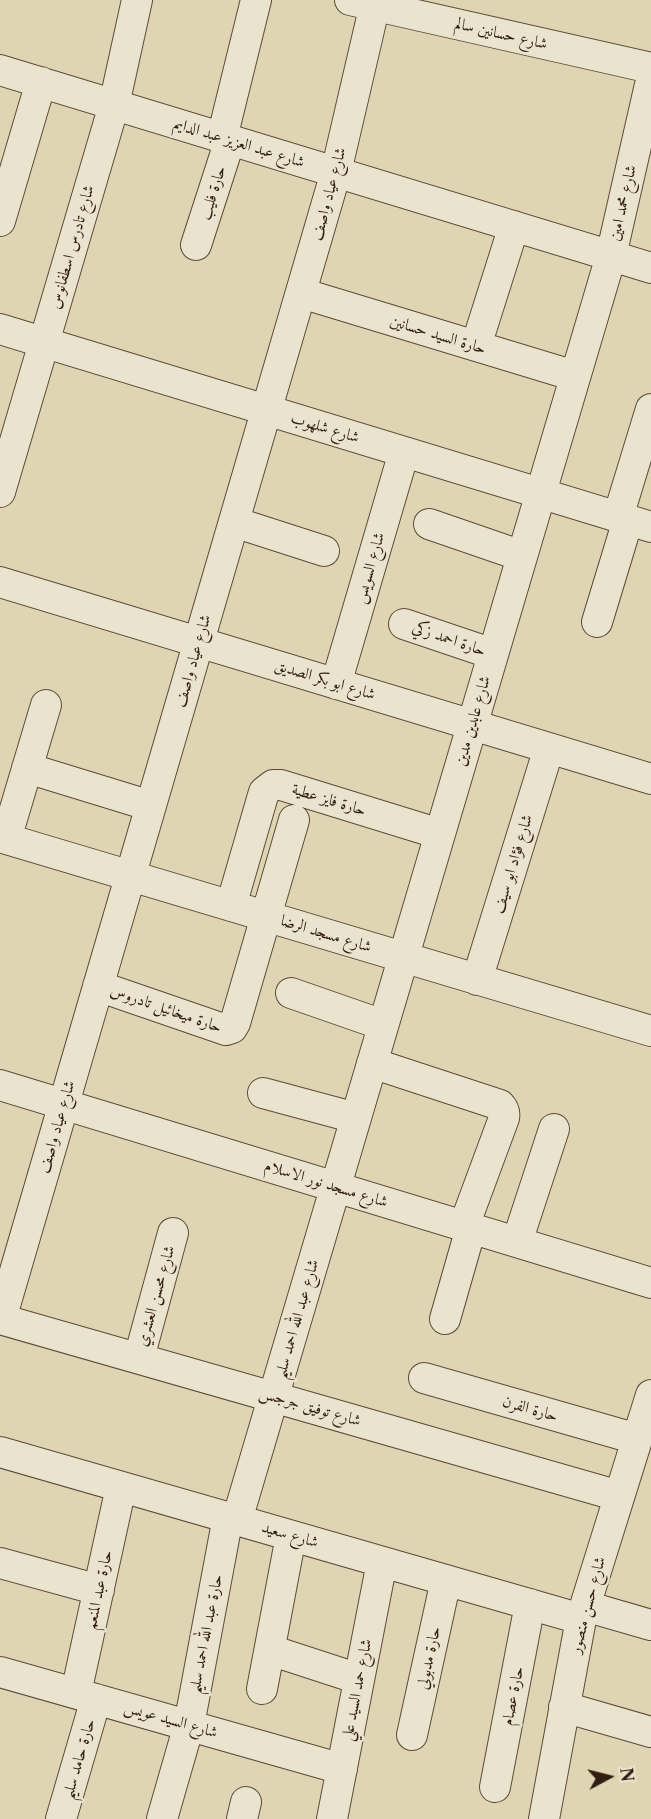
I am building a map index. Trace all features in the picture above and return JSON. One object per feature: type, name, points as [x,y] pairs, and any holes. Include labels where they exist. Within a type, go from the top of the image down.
[{"type":"street","name":"شارع تادرس اسطفانوس","points":[[0,492],[114,105],[137,0]]},
{"type":"street","name":"حارة فليب","points":[[196,245],[226,139],[256,0]]},
{"type":"street","name":"شارع حسانين سالم","points":[[367,2],[651,68]]},
{"type":"street","name":"شارع عياد واصف","points":[[1,1319],[336,172],[367,2]]},
{"type":"street","name":"شارع عبد العزيز عبد الدايم","points":[[0,70],[651,268]]},
{"type":"street","name":"شارع محمد امين","points":[[611,256],[644,146],[651,80]]},
{"type":"street","points":[[0,221],[41,82]]},
{"type":"street","points":[[476,346],[514,226]]},
{"type":"street","name":"شارع عابدين مدين","points":[[336,1187],[611,256]]},
{"type":"street","name":"حارة السيد حسانين","points":[[301,293],[575,376]]},
{"type":"street","name":"شارع شلهوب","points":[[0,329],[632,522]]},
{"type":"street","points":[[597,622],[632,522],[651,409]]},
{"type":"street","name":"شارع السويس","points":[[336,684],[404,452]]},
{"type":"street","points":[[234,522],[324,551]]},
{"type":"street","points":[[429,524],[522,556]]},
{"type":"street","name":"شارع ابو بكر الصديق","points":[[0,582],[651,779]]},
{"type":"street","name":"حارة احمد زكي","points":[[405,624],[493,654]]},
{"type":"street","points":[[3,838],[46,705]]},
{"type":"street","name":"شارع فؤاد ابو سيف","points":[[477,980],[549,748]]},
{"type":"street","points":[[27,768],[151,806]]},
{"type":"street","name":"حارة فايز عطية","points":[[231,906],[264,792],[273,785],[281,785],[440,834]]},
{"type":"street","name":"حارة ميخائيل تادروس","points":[[98,986],[229,1030],[235,1023],[294,820]]},
{"type":"street","name":"شارع مسجد الرضا","points":[[3,838],[651,1031]]},
{"type":"street","points":[[291,993],[383,1024]]},
{"type":"street","points":[[372,1063],[500,1105],[505,1114],[467,1227],[445,1319]]},
{"type":"street","name":"شارع مسجد نور الاسلام","points":[[0,1085],[651,1283]]},
{"type":"street","points":[[263,1093],[356,1118]]},
{"type":"street","points":[[517,1242],[554,1129]]},
{"type":"street","name":"شارع عبد الله احمد سليم","points":[[232,1519],[274,1397],[336,1187]]},
{"type":"street","name":"شارع محسن العشري","points":[[139,1358],[173,1233]]},
{"type":"street","name":"شارع توفيق جرجس","points":[[1,1319],[620,1496]]},
{"type":"street","name":"حارة الفرن","points":[[424,1378],[641,1448]]},
{"type":"street","name":"شارع حسن منصور","points":[[544,1819],[583,1612],[620,1496],[641,1448],[651,1395]]},
{"type":"street","name":"شارع سعيد","points":[[0,1452],[530,1604],[651,1625]]},
{"type":"street","name":"حارة عبد المنعم","points":[[86,1696],[99,1590],[121,1487]]},
{"type":"street","name":"حارة عبد الله احمد سليم","points":[[162,1819],[189,1725],[232,1519]]},
{"type":"street","points":[[262,1689],[291,1536]]},
{"type":"street","name":"شارع حمد السيد علي","points":[[332,1819],[382,1562]]},
{"type":"street","points":[[0,1563],[99,1590]]},
{"type":"street","name":"حارة مدبولي","points":[[412,1735],[446,1580]]},
{"type":"street","name":"حارة عصام","points":[[495,1787],[530,1604]]},
{"type":"street","points":[[270,1650],[359,1679]]},
{"type":"street","name":"شارع السيد عويس","points":[[0,1672],[342,1769]]},
{"type":"street","name":"حارة حامد سليم","points":[[61,1819],[86,1696]]},
{"type":"street","points":[[564,1707],[651,1732]]}]
